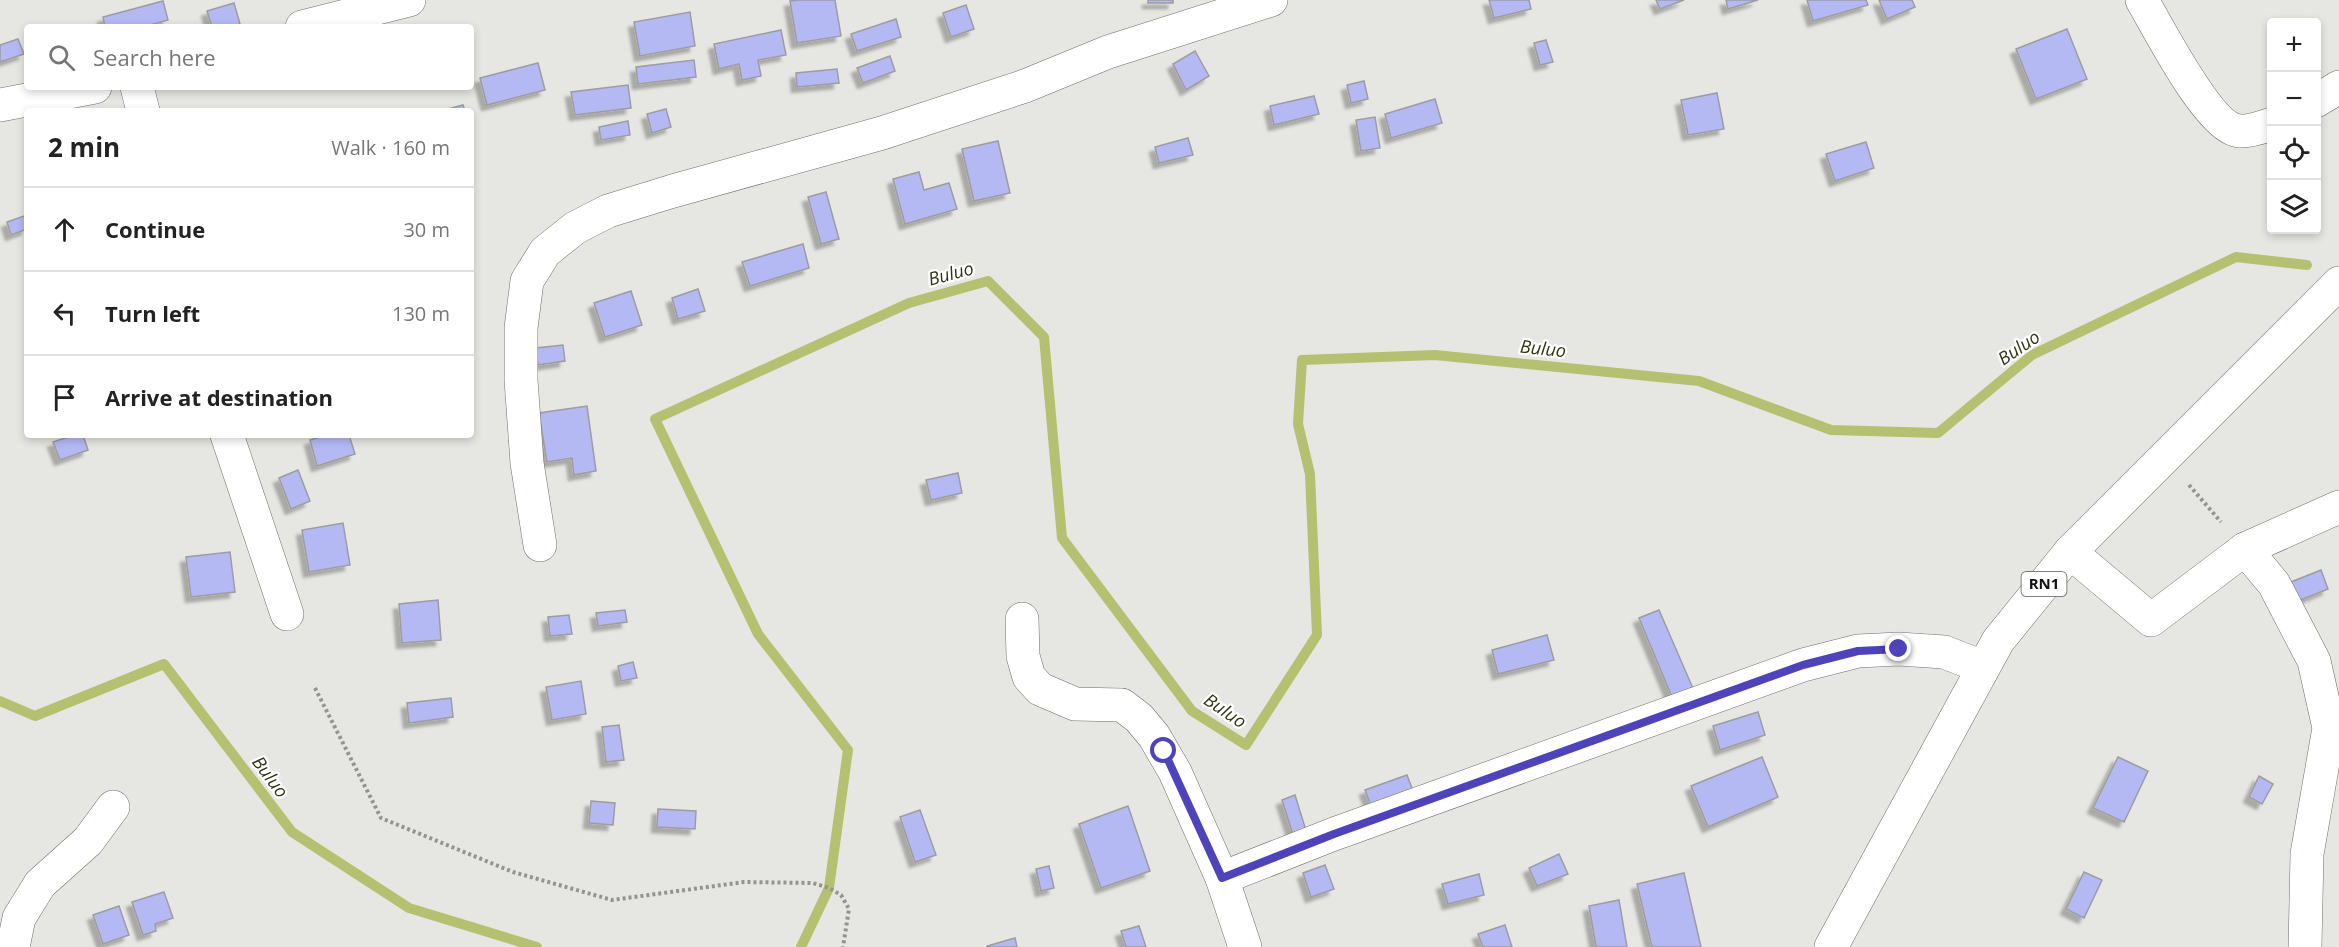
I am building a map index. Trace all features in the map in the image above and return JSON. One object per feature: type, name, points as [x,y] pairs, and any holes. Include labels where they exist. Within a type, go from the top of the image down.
[{"type":"main road","points":[[296,0],[302,24]]},
{"type":"main road","points":[[315,24],[409,0]]},
{"type":"main road","points":[[540,545],[527,463],[520,328],[527,281],[545,252],[575,228],[608,211],[893,129],[1025,86],[1108,52],[1271,0]]},
{"type":"main road","points":[[2142,0],[2203,101],[2221,122],[2239,131],[2267,125]]},
{"type":"main road","points":[[2321,98],[2339,87]]},
{"type":"main road","points":[[0,105],[79,90]]},
{"type":"main road","points":[[137,90],[141,108]]},
{"type":"main road","name":"RN1","points":[[1831,947],[1998,641],[2070,552],[2339,283]]},
{"type":"main road","points":[[228,438],[287,614]]},
{"type":"main road","points":[[2070,552],[2151,620],[2245,549],[2339,507]]},
{"type":"main road","points":[[2245,549],[2274,584],[2314,661],[2329,728],[2307,854],[2305,947]]},
{"type":"main road","points":[[1022,619],[1023,656],[1029,677],[1040,690],[1075,704],[1122,705],[1139,718],[1155,736],[1175,772],[1222,878],[1245,947]]},
{"type":"main road","points":[[1222,878],[1334,834],[1803,665],[1858,651],[1899,649],[1944,652],[1983,667]]},
{"type":"main road","points":[[13,947],[19,918],[40,884],[88,841],[113,807]]},
{"type":"path","points":[[2164,457],[2245,549]]},
{"type":"path","points":[[315,688],[381,818],[513,872],[612,900],[744,882],[813,883],[841,895],[849,909],[843,947]]},
{"type":"building","points":[[835,0],[841,36],[797,43],[790,1]]},
{"type":"building","points":[[1148,0],[1173,0],[1173,3],[1148,3]]},
{"type":"building","points":[[1489,0],[1529,0],[1531,9],[1494,18]]},
{"type":"building","points":[[1656,0],[1684,0],[1660,9]]},
{"type":"building","points":[[1726,0],[1758,0],[1728,9]]},
{"type":"building","points":[[1807,0],[1866,0],[1868,5],[1813,21]]},
{"type":"building","points":[[1879,0],[1912,0],[1915,7],[1887,19]]},
{"type":"building","points":[[163,1],[168,20],[154,24],[104,24],[103,17]]},
{"type":"building","points":[[234,3],[240,24],[211,24],[207,11]]},
{"type":"building","points":[[966,5],[974,29],[951,37],[943,13]]},
{"type":"building","points":[[690,12],[695,46],[640,56],[634,22]]},
{"type":"building","points":[[896,19],[901,37],[857,51],[851,34]]},
{"type":"building","points":[[2067,29],[2087,79],[2036,99],[2016,49]]},
{"type":"building","points":[[781,30],[786,55],[758,60],[761,76],[742,80],[739,64],[719,69],[714,44]]},
{"type":"building","points":[[18,39],[24,54],[0,62],[0,45]]},
{"type":"building","points":[[1546,40],[1553,62],[1540,65],[1534,43]]},
{"type":"building","points":[[1195,51],[1209,76],[1186,90],[1173,64]]},
{"type":"building","points":[[890,56],[895,71],[863,83],[857,68]]},
{"type":"building","points":[[694,60],[696,77],[638,84],[636,67]]},
{"type":"building","points":[[538,63],[545,90],[487,105],[480,78]]},
{"type":"building","points":[[837,69],[839,83],[797,87],[796,73]]},
{"type":"building","points":[[1364,81],[1368,99],[1351,103],[1347,85]]},
{"type":"building","points":[[628,85],[631,108],[575,115],[571,92]]},
{"type":"building","points":[[1717,93],[1724,129],[1688,135],[1681,100]]},
{"type":"building","points":[[1314,96],[1319,114],[1274,125],[1270,106]]},
{"type":"building","points":[[1435,99],[1442,123],[1391,138],[1385,114]]},
{"type":"building","points":[[666,109],[671,127],[652,133],[647,114]]},
{"type":"building","points":[[1375,117],[1380,148],[1361,151],[1356,120]]},
{"type":"building","points":[[628,121],[630,135],[601,140],[599,127]]},
{"type":"building","points":[[1188,138],[1193,155],[1159,163],[1155,147]]},
{"type":"building","points":[[998,141],[1010,193],[974,201],[962,149]]},
{"type":"building","points":[[1866,142],[1874,168],[1835,181],[1826,154]]},
{"type":"building","points":[[919,172],[924,190],[949,183],[957,209],[905,224],[893,179]]},
{"type":"building","points":[[826,192],[839,239],[821,244],[808,197]]},
{"type":"building","points":[[24,216],[24,230],[11,235],[7,222]]},
{"type":"building","points":[[803,244],[809,268],[750,286],[742,262]]},
{"type":"building","points":[[698,289],[705,311],[678,319],[672,298]]},
{"type":"building","points":[[631,291],[642,325],[605,337],[594,303]]},
{"type":"building","points":[[563,345],[565,361],[538,365],[536,348]]},
{"type":"building","points":[[587,406],[596,471],[574,475],[572,458],[547,462],[539,413]]},
{"type":"building","points":[[65,438],[84,438],[88,450],[60,460],[53,442]]},
{"type":"building","points":[[350,438],[355,454],[317,466],[310,440]]},
{"type":"building","points":[[298,470],[310,501],[291,509],[279,478]]},
{"type":"building","points":[[958,473],[962,493],[931,500],[926,480]]},
{"type":"building","points":[[343,523],[350,565],[309,572],[302,530]]},
{"type":"building","points":[[230,552],[235,592],[191,597],[186,557]]},
{"type":"building","points":[[2321,570],[2328,589],[2298,601],[2291,582]]},
{"type":"building","points":[[438,600],[441,640],[402,643],[399,604]]},
{"type":"building","points":[[625,610],[627,622],[598,626],[596,613]]},
{"type":"building","points":[[1659,610],[1695,693],[1674,702],[1639,618]]},
{"type":"building","points":[[569,615],[572,634],[550,636],[548,617]]},
{"type":"building","points":[[1547,635],[1554,660],[1498,674],[1492,650]]},
{"type":"building","points":[[633,662],[637,678],[621,681],[618,666]]},
{"type":"building","points":[[581,681],[586,714],[552,720],[546,687]]},
{"type":"building","points":[[451,698],[453,717],[409,723],[407,703]]},
{"type":"building","points":[[1758,712],[1765,735],[1720,750],[1713,726]]},
{"type":"building","points":[[619,725],[624,760],[606,762],[602,727]]},
{"type":"building","points":[[1762,757],[1778,797],[1708,827],[1691,786]]},
{"type":"building","points":[[2118,757],[2148,771],[2124,822],[2093,808]]},
{"type":"building","points":[[1407,775],[1416,799],[1374,814],[1365,790]]},
{"type":"building","points":[[2259,776],[2273,784],[2262,804],[2249,797]]},
{"type":"building","points":[[1295,795],[1308,837],[1295,841],[1282,800]]},
{"type":"building","points":[[591,801],[615,803],[613,825],[589,823]]},
{"type":"building","points":[[1128,806],[1150,871],[1101,888],[1079,824]]},
{"type":"building","points":[[658,809],[696,811],[695,829],[657,827]]},
{"type":"building","points":[[920,810],[936,855],[915,862],[900,817]]},
{"type":"building","points":[[1559,854],[1568,874],[1537,886],[1529,868]]},
{"type":"building","points":[[1325,865],[1334,889],[1311,897],[1303,873]]},
{"type":"building","points":[[1049,866],[1054,888],[1041,891],[1036,869]]},
{"type":"building","points":[[2084,872],[2102,880],[2084,918],[2066,909]]},
{"type":"building","points":[[1684,873],[1701,947],[1652,947],[1637,884]]},
{"type":"building","points":[[1479,874],[1484,895],[1448,904],[1442,884]]},
{"type":"building","points":[[164,892],[173,918],[155,924],[156,931],[143,935],[132,902]]},
{"type":"building","points":[[1619,900],[1627,947],[1596,947],[1589,906]]},
{"type":"building","points":[[119,906],[129,935],[103,944],[93,915]]},
{"type":"building","points":[[1505,925],[1512,947],[1483,947],[1478,934]]},
{"type":"building","points":[[1139,926],[1146,947],[1126,947],[1121,931]]},
{"type":"building","points":[[1015,938],[1017,947],[987,947],[987,946]]},
{"type":"waterway","name":"Buluo","points":[[801,947],[829,888],[848,750],[758,634],[655,419],[909,303],[988,281],[1044,337],[1062,538],[1192,711],[1246,745],[1317,635],[1310,474],[1298,424],[1302,360],[1435,355],[1699,381],[1831,430],[1938,433],[2032,355],[2236,257],[2307,265]]},
{"type":"waterway","name":"Buluo","points":[[0,701],[35,716],[164,664],[292,832],[409,908],[537,947]]},
{"type":"route","points":[[1164,751],[1222,878],[1334,834],[1803,665],[1858,651],[1899,649]]}]
